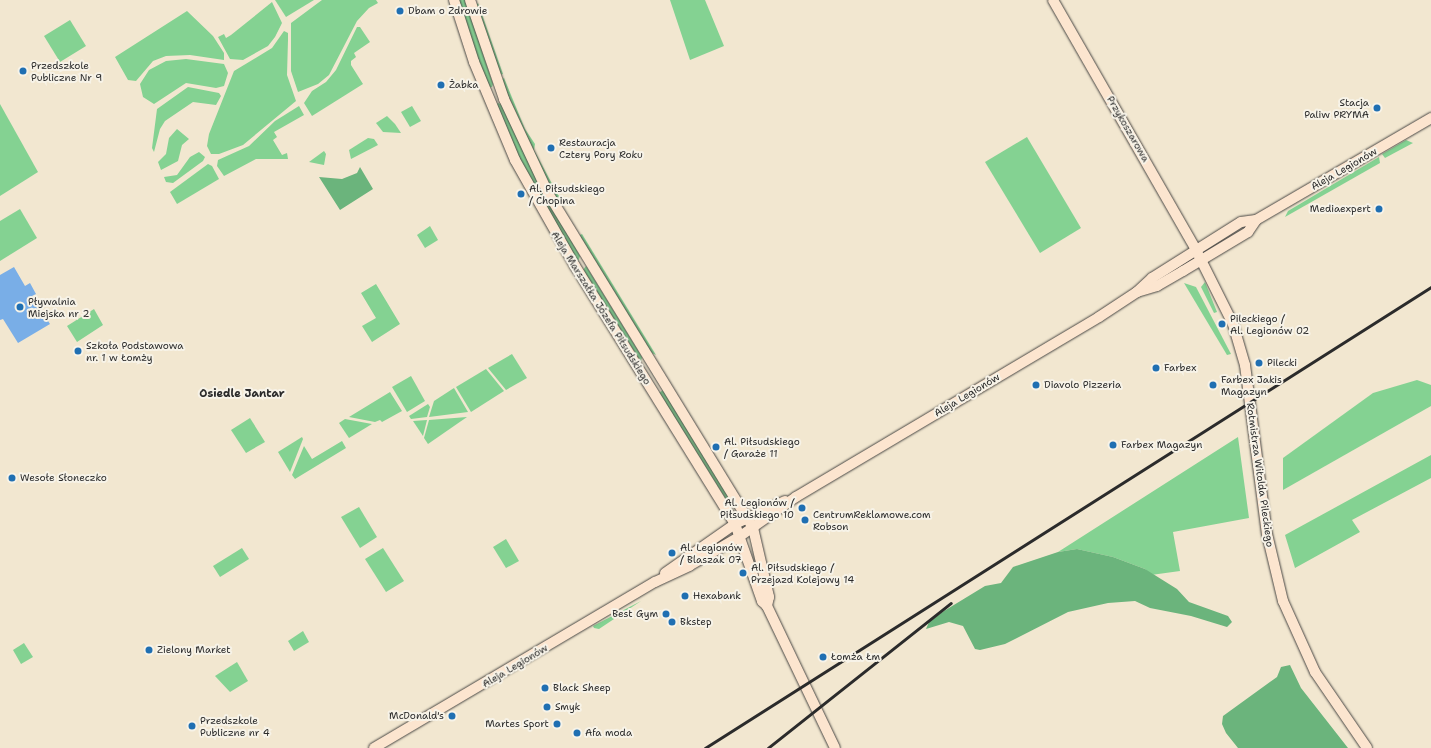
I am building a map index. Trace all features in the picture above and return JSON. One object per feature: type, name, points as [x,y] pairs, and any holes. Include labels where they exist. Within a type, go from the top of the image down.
[{"type":"street","name":"Aleja Marszałka Józefa Piłsudskiego","points":[[454,0],[488,99],[529,186],[577,269],[735,524],[754,582],[762,601],[767,606],[835,748]]},
{"type":"street","name":"Aleja Marszałka Józefa Piłsudskiego","points":[[470,0],[504,99],[549,195],[753,528],[769,597],[767,606]]},
{"type":"street","name":"Przykoszarowa","points":[[1053,0],[1201,260]]},
{"type":"street","name":"Aleja Legionów","points":[[374,748],[655,582],[689,566],[739,537],[796,497],[1137,292],[1152,278],[1241,222],[1256,220],[1431,118]]},
{"type":"street","name":"Aleja Legionów","points":[[1137,292],[1157,286],[1248,232],[1256,220]]},
{"type":"street","name":"Rotmistrza Witolda Pileckiego","points":[[1201,260],[1233,324],[1244,358],[1267,534],[1283,601],[1315,672],[1367,748]]},
{"type":"street","name":"Aleja Legionów","points":[[655,582],[678,562],[735,524],[796,497]]},
{"type":"green space","points":[[275,0],[314,0],[286,17]]},
{"type":"green space","points":[[322,0],[376,0],[378,3],[369,8],[357,21],[329,75],[318,84],[298,92],[291,71],[291,23]]},
{"type":"green space","points":[[458,0],[465,0],[493,84],[492,87],[489,87],[479,63]]},
{"type":"green space","points":[[670,0],[705,0],[724,46],[690,60]]},
{"type":"green space","points":[[272,2],[282,23],[275,37],[268,46],[243,60],[230,59],[218,37],[224,34],[226,38],[231,35]]},
{"type":"green space","points":[[478,3],[503,74],[499,75],[476,6]]},
{"type":"green space","points":[[187,11],[213,36],[224,53],[224,60],[190,55],[166,56],[153,61],[136,81],[128,80],[115,57]]},
{"type":"green space","points":[[70,20],[86,46],[60,62],[44,36]]},
{"type":"green space","points":[[357,27],[360,27],[370,42],[354,53],[356,57],[351,61],[351,65],[363,84],[312,116],[304,103],[312,91],[326,82],[336,70]]},
{"type":"green space","points":[[284,31],[288,33],[287,75],[296,101],[243,145],[219,154],[211,154],[207,146],[209,134],[234,71],[272,48]]},
{"type":"green space","points":[[186,59],[224,64],[228,73],[224,86],[216,88],[186,83],[154,104],[143,97],[140,84],[149,70],[166,61]]},
{"type":"green space","points":[[504,78],[525,129],[535,144],[534,150],[558,195],[564,199],[563,203],[556,199],[501,80]]},
{"type":"green space","points":[[188,87],[219,93],[221,96],[216,105],[193,102],[165,121],[160,129],[154,152],[152,148],[157,109]]},
{"type":"green space","points":[[0,104],[38,172],[0,196]]},
{"type":"green space","points":[[497,104],[502,105],[539,185],[580,256],[578,262],[519,158]]},
{"type":"green space","points":[[299,106],[304,115],[274,132],[277,137],[273,140],[282,155],[287,153],[288,159],[256,159],[224,176],[217,166],[218,160],[249,146],[275,121]]},
{"type":"green space","points":[[412,106],[421,121],[410,127],[401,112]]},
{"type":"green space","points":[[387,116],[401,133],[383,132],[376,123]]},
{"type":"green space","points":[[177,129],[189,139],[182,145],[178,161],[161,170],[158,162],[166,154],[169,138]]},
{"type":"green space","points":[[1027,137],[1081,228],[1040,253],[985,162]]},
{"type":"green space","points":[[368,138],[374,139],[378,145],[351,159],[349,150]]},
{"type":"green space","points":[[1406,140],[1413,143],[1385,158],[1382,154]]},
{"type":"green space","points":[[324,151],[326,154],[324,165],[309,162]]},
{"type":"green space","points":[[199,152],[205,157],[203,161],[173,183],[166,182],[164,177],[177,175],[190,157]]},
{"type":"green space","points":[[1379,157],[1380,163],[1285,217],[1288,211]]},
{"type":"green space","points":[[208,164],[212,166],[219,179],[177,204],[170,192]]},
{"type":"green space","points":[[360,167],[373,189],[340,210],[319,177],[342,179],[357,173]]},
{"type":"green space","points":[[20,209],[37,238],[0,261],[0,221]]},
{"type":"green space","points":[[430,226],[438,240],[425,248],[417,235]]},
{"type":"green space","points":[[582,234],[656,355],[650,352],[578,236]]},
{"type":"green space","points":[[586,266],[642,357],[641,362],[583,270]]},
{"type":"green space","points":[[1205,282],[1217,312],[1214,313],[1201,287]]},
{"type":"green space","points":[[1184,283],[1196,287],[1231,354],[1227,355]]},
{"type":"green space","points":[[376,284],[400,324],[372,342],[362,326],[376,318],[361,293]]},
{"type":"green space","points":[[94,309],[103,325],[77,342],[67,326]]},
{"type":"green space","points":[[512,354],[527,378],[506,390],[488,368]]},
{"type":"green space","points":[[486,369],[504,391],[471,412],[456,387]]},
{"type":"green space","points":[[411,376],[425,401],[407,412],[392,387]]},
{"type":"green space","points":[[1417,380],[1431,385],[1431,406],[1283,490],[1283,458],[1373,393]]},
{"type":"green space","points":[[454,388],[468,412],[429,417],[434,401]]},
{"type":"green space","points":[[663,390],[733,501],[729,504],[659,393]]},
{"type":"green space","points":[[390,392],[402,411],[382,422],[380,420],[375,422],[349,417]]},
{"type":"green space","points":[[428,404],[430,407],[427,417],[411,419],[409,416]]},
{"type":"green space","points":[[467,417],[428,444],[424,438],[429,420]]},
{"type":"green space","points":[[250,418],[265,442],[246,453],[231,430]]},
{"type":"green space","points":[[345,419],[372,424],[349,438],[339,423]]},
{"type":"green space","points":[[427,420],[423,436],[413,421]]},
{"type":"green space","points":[[302,437],[303,439],[290,472],[278,452]]},
{"type":"green space","points":[[1238,437],[1249,518],[1173,532],[1180,571],[1151,575],[1145,569],[1113,557],[1077,549],[1058,552]]},
{"type":"green space","points":[[342,441],[346,448],[295,479],[292,475],[304,446],[312,459]]},
{"type":"green space","points":[[1431,455],[1431,478],[1352,520],[1360,532],[1295,568],[1285,535]]},
{"type":"green space","points":[[359,507],[377,537],[360,548],[341,517]]},
{"type":"green space","points":[[506,539],[519,561],[506,568],[493,547]]},
{"type":"green space","points":[[242,548],[249,559],[220,577],[213,566]]},
{"type":"green space","points":[[383,548],[404,581],[386,592],[365,559]]},
{"type":"green space","points":[[1077,549],[1113,557],[1145,569],[1177,589],[1189,602],[1228,616],[1232,622],[1227,627],[1191,616],[1150,608],[1135,601],[1108,603],[1068,612],[1005,644],[980,650],[975,649],[963,626],[949,622],[926,629],[929,622],[944,611],[985,586],[1001,583],[1013,567],[1058,552]]},
{"type":"green space","points":[[641,601],[599,629],[594,628],[593,626]]},
{"type":"green space","points":[[303,631],[309,642],[294,651],[288,641]]},
{"type":"green space","points":[[24,643],[33,657],[21,664],[13,650]]},
{"type":"green space","points":[[237,662],[248,681],[230,692],[215,676]]},
{"type":"green space","points":[[1290,665],[1301,688],[1348,748],[1238,748],[1226,733],[1222,724],[1223,716],[1277,677],[1281,667]]},
{"type":"water","name":"Pływalnia Miejska nr 2","points":[[14,267],[25,286],[30,283],[36,294],[32,296],[50,324],[18,343],[3,319],[0,320],[0,275]]},
{"type":"railway","points":[[705,748],[1431,287]]},
{"type":"railway","points":[[768,748],[951,603]]},
{"type":"place","name":"Dbam o Zdrowie","points":[[400,11]]},
{"type":"place","name":"Przedszkole Publiczne Nr 9","points":[[23,71]]},
{"type":"place","name":"Żabka","points":[[441,85]]},
{"type":"place","name":"Stacja Paliw PRYMA","points":[[1377,108]]},
{"type":"place","name":"Restauracja Cztery Pory Roku","points":[[551,148]]},
{"type":"place","name":"Al. Piłsudskiego / Chopina","points":[[521,194]]},
{"type":"place","name":"Mediaexpert","points":[[1379,209]]},
{"type":"place","name":"Pływalnia Miejska nr 2","points":[[20,307]]},
{"type":"place","name":"Pileckiego / Al. Legionów 02","points":[[1222,324]]},
{"type":"place","name":"Szkoła Podstawowa nr. 1 w Łomży","points":[[78,351]]},
{"type":"place","name":"Pilecki","points":[[1259,363]]},
{"type":"place","name":"Farbex","points":[[1156,368]]},
{"type":"place","name":"Diavolo Pizzeria","points":[[1036,385]]},
{"type":"place","name":"Farbex Jakis Magazyn","points":[[1213,385]]},
{"type":"place","name":"Farbex Magazyn","points":[[1113,445]]},
{"type":"place","name":"Al. Piłsudskiego / Garaże 11","points":[[716,447]]},
{"type":"place","name":"Wesołe Słoneczko","points":[[12,478]]},
{"type":"place","name":"Al. Legionów / Piłsudskiego 10","points":[[802,508]]},
{"type":"place","name":"CentrumReklamowe.com Robson","points":[[805,520]]},
{"type":"place","name":"Al. Legionów / Blaszak 07","points":[[672,553]]},
{"type":"place","name":"Al. Piłsudskiego / Przejazd Kolejowy 14","points":[[743,573]]},
{"type":"place","name":"Hexabank","points":[[685,596]]},
{"type":"place","name":"Best Gym","points":[[666,614]]},
{"type":"place","name":"Bkstep","points":[[672,622]]},
{"type":"place","name":"Zielony Market","points":[[149,650]]},
{"type":"place","name":"Łomża Łm","points":[[823,657]]},
{"type":"place","name":"Black Sheep","points":[[545,688]]},
{"type":"place","name":"Smyk","points":[[547,707]]},
{"type":"place","name":"McDonald's","points":[[452,716]]},
{"type":"place","name":"Martes Sport","points":[[557,724]]},
{"type":"place","name":"Przedszkole Publiczne nr 4","points":[[192,726]]},
{"type":"place","name":"Afa moda","points":[[577,733]]},
{"type":"district","name":"Osiedle Jantar","points":[[242,394]]}]
